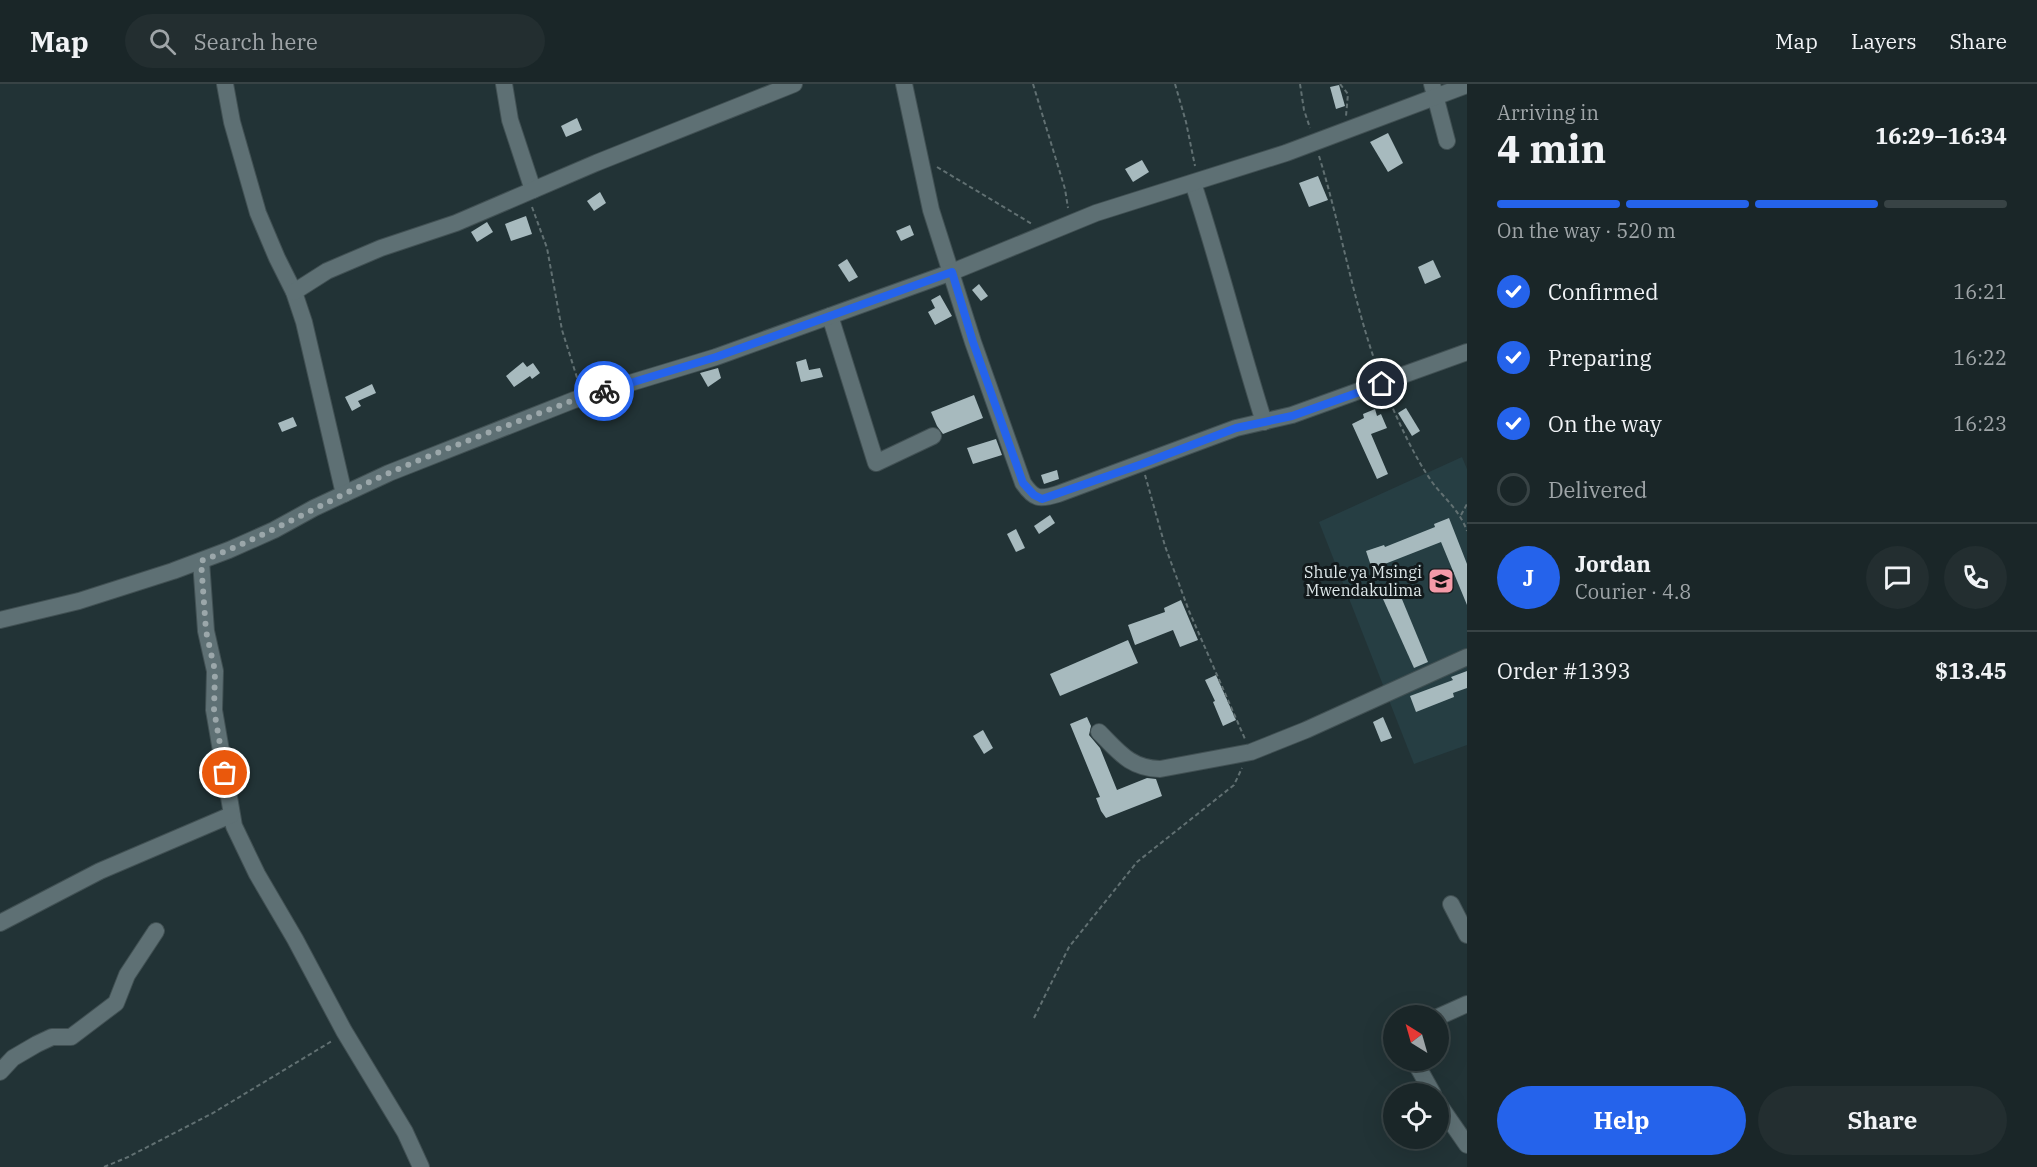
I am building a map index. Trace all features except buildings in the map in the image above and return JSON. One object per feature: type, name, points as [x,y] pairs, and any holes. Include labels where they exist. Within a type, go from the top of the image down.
[{"type":"street","points":[[225,84],[232,122],[258,213],[294,292],[314,357],[344,494]]},
{"type":"street","points":[[504,84],[510,120],[530,192]]},
{"type":"street","points":[[294,292],[327,271],[381,248],[456,223],[794,84]]},
{"type":"street","points":[[904,84],[931,210],[973,342],[1023,483],[1028,490],[1042,499],[1236,428],[1292,416],[1467,352]]},
{"type":"street","points":[[0,620],[79,601],[201,561],[274,530],[314,508],[400,469],[583,398],[716,357],[830,316],[952,272],[1096,213],[1314,143],[1434,90],[1467,85]]},
{"type":"street","points":[[1434,90],[1447,141]]},
{"type":"street","points":[[1193,183],[1218,259],[1240,349],[1264,422]]},
{"type":"street","points":[[830,316],[876,463],[933,436]]},
{"type":"street","points":[[201,561],[206,631],[215,671],[214,710],[231,816],[257,874],[344,1031],[405,1132],[421,1167]]},
{"type":"street","points":[[1099,732],[1123,757],[1147,768],[1160,769],[1251,752],[1306,730],[1467,657]]},
{"type":"street","points":[[0,923],[100,871],[159,844],[231,816]]},
{"type":"street","points":[[1451,904],[1467,935]]},
{"type":"street","points":[[0,1072],[13,1058],[37,1044],[52,1037],[71,1037],[116,1003],[127,975],[156,931]]},
{"type":"street","points":[[1449,1012],[1467,1004]]},
{"type":"street","points":[[1449,1119],[1467,1145]]},
{"type":"path","points":[[1034,84],[1065,189],[1071,224]]},
{"type":"path","points":[[1175,84],[1197,173],[1193,183]]},
{"type":"path","points":[[1300,84],[1304,110],[1334,205],[1371,351],[1382,384],[1410,443],[1432,481],[1461,515],[1467,531]]},
{"type":"path","points":[[1340,84],[1347,91],[1349,103],[1340,133]]},
{"type":"path","points":[[920,158],[1048,233]]},
{"type":"path","points":[[530,192],[547,248],[562,330],[583,398]]},
{"type":"path","points":[[1034,1018],[1069,947],[1137,862],[1234,785],[1251,752],[1189,612],[1165,546],[1142,464]]},
{"type":"path","points":[[1461,515],[1467,504]]},
{"type":"path","points":[[104,1167],[213,1113],[340,1036],[344,1031]]},
{"type":"shaded area","points":[[1462,457],[1467,469],[1467,745],[1414,764],[1319,522]]},
{"type":"way so far","points":[[225,773],[214,710],[215,671],[206,631],[201,561],[274,530],[314,508],[389,473],[574,400],[604,391]]},
{"type":"place","name":"Shule ya Msingi Mwendakulima","points":[[1441,581]]},
{"type":"route","points":[[604,391],[716,357],[952,272],[973,342],[1023,483],[1028,490],[1042,499],[1236,428],[1292,416],[1382,384]]}]
